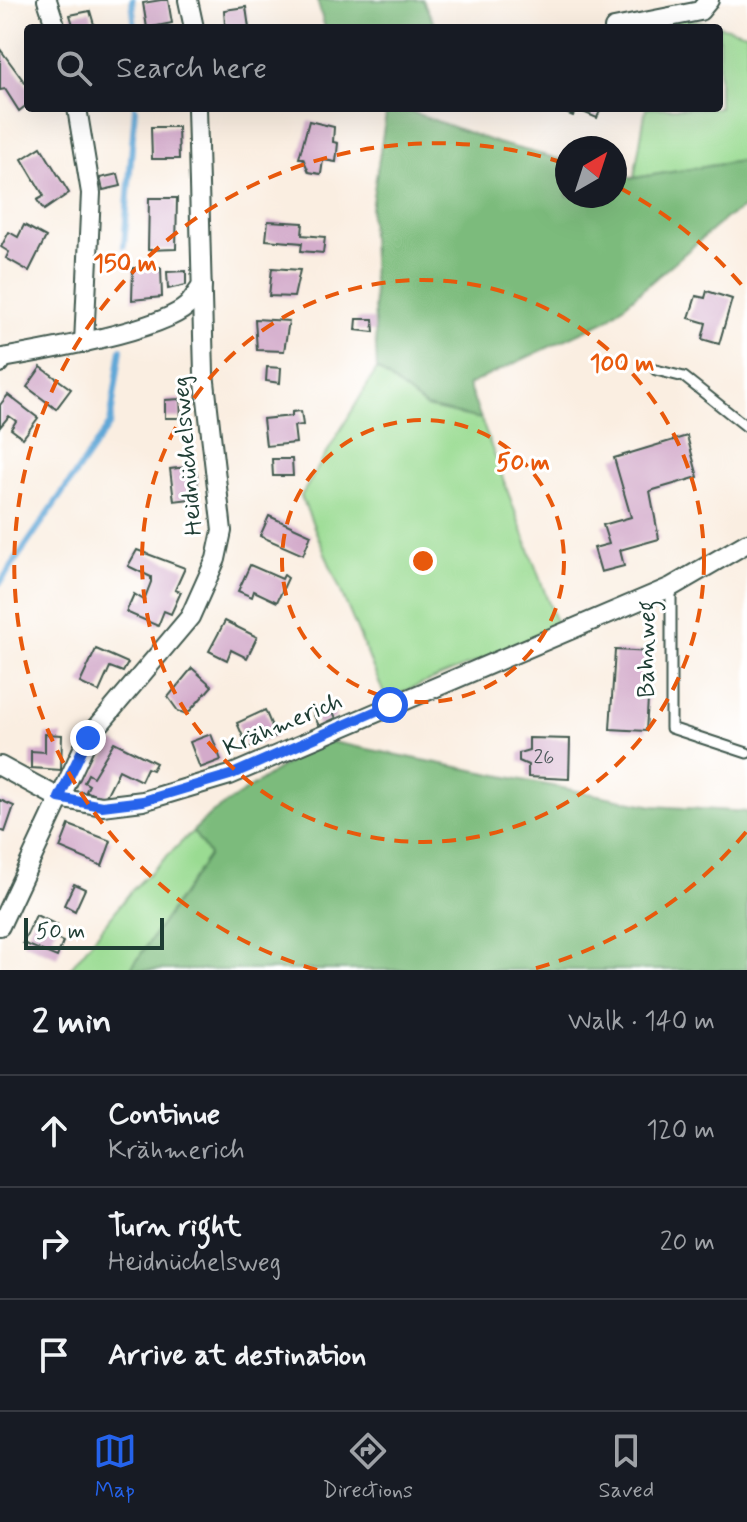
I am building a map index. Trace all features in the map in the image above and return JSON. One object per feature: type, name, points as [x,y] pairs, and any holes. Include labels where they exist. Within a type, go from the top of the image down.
[{"type":"street","points":[[47,0],[55,24]]},
{"type":"street","points":[[188,0],[193,24]]},
{"type":"street","points":[[634,24],[700,11],[709,0]]},
{"type":"street","points":[[78,112],[91,193],[84,343]]},
{"type":"street","name":"Heidnüchelsweg","points":[[0,926],[88,738],[190,617],[216,559],[222,531],[204,373],[197,112]]},
{"type":"street","points":[[0,363],[3,358],[84,343],[185,307],[202,286]]},
{"type":"street","name":"Bahnweg","points":[[562,633],[671,587],[747,543]]},
{"type":"street","name":"Krähmerich","points":[[0,766],[59,798],[102,806],[143,801],[230,775],[562,633]]},
{"type":"lane","points":[[656,370],[684,377],[747,427]]},
{"type":"lane","name":"Bahnweg","points":[[671,587],[671,728],[747,753]]},
{"type":"green space","points":[[317,0],[423,0],[434,24],[324,24]]},
{"type":"green space","points":[[663,12],[711,24],[661,24]]},
{"type":"green space","points":[[723,27],[747,33],[747,160],[634,178],[645,112],[723,112]]},
{"type":"green space","points":[[386,112],[412,112],[497,143],[555,158],[555,208],[627,208],[627,176],[634,178],[747,160],[747,206],[726,218],[607,320],[468,385],[481,419],[426,407],[377,369],[370,215]]},
{"type":"green space","points":[[377,369],[426,407],[481,419],[558,628],[386,699],[301,496]]},
{"type":"green space","points":[[322,740],[653,806],[747,812],[747,970],[130,970],[209,855],[193,831],[212,813]]},
{"type":"green space","points":[[193,831],[209,855],[130,970],[69,970],[132,890]]},
{"type":"building","points":[[168,0],[172,23],[146,24],[143,3]]},
{"type":"building","points":[[246,7],[248,24],[225,24],[224,10]]},
{"type":"building","points":[[90,11],[94,24],[73,24],[70,15]]},
{"type":"building","points":[[0,49],[24,82],[24,107],[19,111],[5,89],[0,90]]},
{"type":"building","points":[[583,112],[599,112],[597,118]]},
{"type":"building","points":[[309,121],[334,127],[333,142],[338,143],[336,162],[323,160],[321,174],[309,172],[303,158],[299,158]]},
{"type":"building","points":[[151,127],[178,127],[179,159],[152,159]]},
{"type":"building","points":[[41,147],[69,193],[44,210],[37,200],[44,196],[22,159]]},
{"type":"building","points":[[118,174],[121,186],[103,190],[100,178]]},
{"type":"building","points":[[149,198],[177,198],[176,249],[148,250]]},
{"type":"building","points":[[268,221],[303,223],[302,235],[325,237],[323,253],[301,251],[302,243],[266,240]]},
{"type":"building","points":[[24,225],[46,237],[29,271],[6,258],[9,252],[1,247],[9,232],[18,237]]},
{"type":"building","points":[[133,268],[161,268],[162,297],[132,300]]},
{"type":"building","points":[[272,268],[300,270],[294,297],[269,296]]},
{"type":"building","points":[[186,271],[186,285],[168,289],[167,272]]},
{"type":"building","points":[[707,291],[732,299],[719,344],[702,339],[706,323],[689,318],[696,296],[705,298]]},
{"type":"building","points":[[255,319],[289,321],[284,351],[257,350]]},
{"type":"building","points":[[357,319],[373,319],[374,332],[356,330]]},
{"type":"building","points":[[41,367],[71,389],[56,409],[27,387]]},
{"type":"building","points":[[267,367],[281,368],[280,383],[266,381]]},
{"type":"building","points":[[8,395],[38,418],[23,438],[11,429],[16,421],[9,416],[0,427],[0,405]]},
{"type":"building","points":[[180,399],[181,418],[165,418],[165,400]]},
{"type":"building","points":[[301,411],[303,425],[294,426],[296,443],[266,446],[263,419],[292,416],[292,412]]},
{"type":"building","points":[[687,436],[698,477],[650,491],[659,539],[620,550],[624,566],[601,572],[594,548],[609,544],[603,525],[631,517],[614,458]]},
{"type":"building","points":[[272,459],[292,459],[293,476],[273,476]]},
{"type":"building","points":[[187,467],[188,475],[197,473],[198,498],[174,501],[170,469]]},
{"type":"building","points":[[269,516],[311,535],[303,555],[260,536]]},
{"type":"building","points":[[137,550],[185,568],[175,590],[181,592],[171,614],[164,611],[158,626],[126,612],[134,594],[144,600],[151,582],[151,577],[128,566]]},
{"type":"building","points":[[250,565],[282,579],[284,575],[288,578],[277,602],[254,591],[252,597],[238,591]]},
{"type":"building","points":[[225,621],[257,637],[247,658],[231,650],[227,660],[209,651]]},
{"type":"building","points":[[96,649],[128,663],[123,672],[110,667],[99,692],[80,683]]},
{"type":"building","points":[[615,650],[651,652],[646,731],[610,729]]},
{"type":"building","points":[[192,668],[212,686],[187,714],[178,711],[168,697]]},
{"type":"building","points":[[329,703],[336,718],[319,726],[312,711]]},
{"type":"building","points":[[265,710],[276,736],[248,748],[237,723]]},
{"type":"building","points":[[45,734],[62,735],[61,770],[31,768],[31,751],[45,752]]},
{"type":"building","points":[[211,734],[221,760],[200,768],[190,742]]},
{"type":"building","points":[[529,738],[570,739],[569,779],[528,777],[528,765],[519,761],[519,753],[529,750]]},
{"type":"building","points":[[114,742],[156,763],[152,770],[147,768],[141,781],[119,770],[104,800],[86,791],[89,785],[84,782],[88,774],[93,777]]},
{"type":"building","points":[[0,800],[14,806],[5,832],[0,830]]},
{"type":"building","points":[[69,825],[111,841],[102,866],[60,848]]},
{"type":"building","points":[[74,884],[85,889],[75,911],[64,905]]},
{"type":"building","points":[[36,915],[57,925],[52,937],[63,942],[57,957],[23,943]]},
{"type":"waterway","points":[[132,0],[135,24]]},
{"type":"waterway","points":[[124,246],[135,112]]},
{"type":"waterway","points":[[0,583],[110,424],[121,349]]},
{"type":"route","points":[[88,738],[59,798],[102,806],[143,801],[230,775],[390,705]]}]
